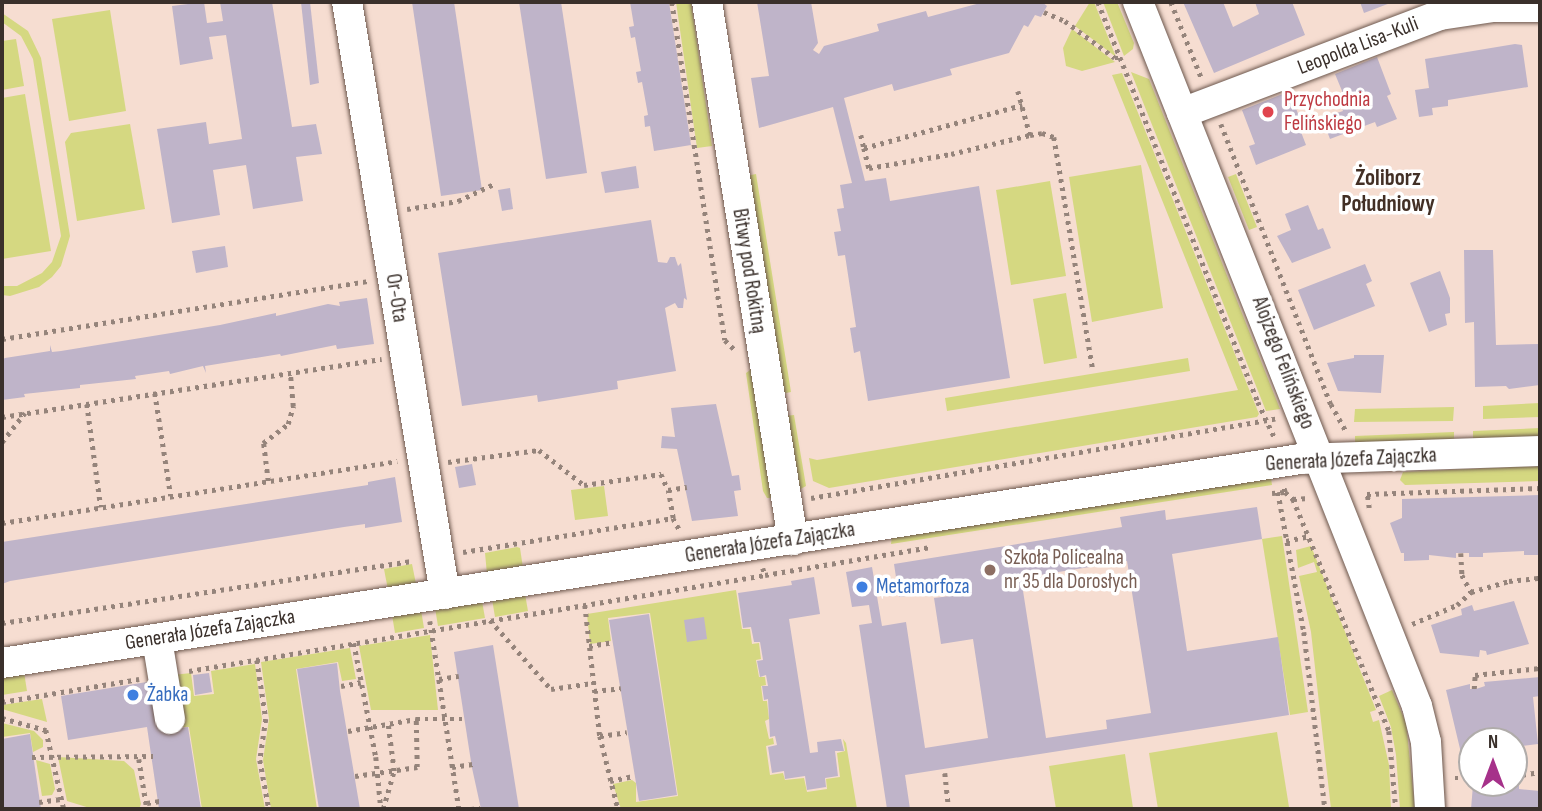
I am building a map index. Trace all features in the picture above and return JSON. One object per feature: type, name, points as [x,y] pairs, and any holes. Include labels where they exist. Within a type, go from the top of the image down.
[{"type":"street","name":"Or-Ota","points":[[347,2],[445,594]]},
{"type":"street","name":"Bitwy pod Rokitną","points":[[707,2],[793,540]]},
{"type":"street","name":"Alojzego Felińskiego","points":[[1138,2],[1417,706],[1426,742],[1430,809]]},
{"type":"street","name":"Leopolda Lisa-Kuli","points":[[1182,113],[1440,15],[1493,7],[1540,7]]},
{"type":"street","name":"Generała Józefa Zajączka","points":[[2,663],[1320,457],[1540,451]]},
{"type":"street","points":[[158,639],[170,719]]},
{"type":"path","points":[[673,2],[725,340],[736,351],[738,364]]},
{"type":"path","points":[[1098,2],[1275,438]]},
{"type":"path","points":[[1171,2],[1207,91]]},
{"type":"path","points":[[1044,12],[1065,21],[1115,58],[1120,58]]},
{"type":"path","points":[[1018,92],[1030,135]]},
{"type":"path","points":[[864,148],[1021,105]]},
{"type":"path","points":[[1216,111],[1331,404],[1351,441]]},
{"type":"path","points":[[860,135],[869,168],[951,154],[1042,133],[1054,138],[1093,370]]},
{"type":"path","points":[[407,209],[458,201],[496,183]]},
{"type":"path","points":[[2,340],[365,281]]},
{"type":"path","points":[[2,417],[378,360]]},
{"type":"path","points":[[268,481],[262,443],[288,424],[291,415],[290,373]]},
{"type":"path","points":[[155,393],[171,496]]},
{"type":"path","points":[[87,404],[102,507]]},
{"type":"path","points":[[2,442],[25,413]]},
{"type":"path","points":[[786,502],[1279,418]]},
{"type":"path","points":[[449,462],[539,450],[584,485],[661,474],[668,490],[673,518],[684,534]]},
{"type":"path","points":[[2,523],[394,461]]},
{"type":"path","points":[[1366,486],[1371,522]]},
{"type":"path","points":[[668,490],[687,487]]},
{"type":"path","points":[[1355,494],[1540,488]]},
{"type":"path","points":[[1325,809],[1304,632],[1286,541],[1282,492],[1293,499],[1389,731],[1396,809]]},
{"type":"path","points":[[1293,499],[1314,498]]},
{"type":"path","points":[[2,623],[476,551],[673,518]]},
{"type":"path","points":[[1286,541],[1309,536]]},
{"type":"path","points":[[476,551],[490,620],[551,689],[593,683]]},
{"type":"path","points":[[1461,553],[1462,575],[1471,592]]},
{"type":"path","points":[[2,702],[765,575]]},
{"type":"path","points":[[1415,622],[1457,605],[1471,592],[1509,581],[1540,579]]},
{"type":"path","points":[[585,605],[600,736],[618,809]]},
{"type":"path","points":[[1406,612],[1416,636]]},
{"type":"path","points":[[433,637],[458,809]]},
{"type":"path","points":[[589,646],[614,642]]},
{"type":"path","points":[[354,643],[382,809]]},
{"type":"path","points":[[257,660],[265,719],[260,760],[269,809]]},
{"type":"path","points":[[1474,689],[1475,675],[1540,668]]},
{"type":"path","points":[[439,679],[459,676]]},
{"type":"path","points":[[341,686],[361,682]]},
{"type":"path","points":[[593,691],[621,688]]},
{"type":"path","points":[[2,718],[46,730],[64,809]]},
{"type":"path","points":[[355,776],[416,766],[416,719]]},
{"type":"path","points":[[348,731],[416,719],[466,719]]},
{"type":"path","points":[[382,809],[394,771],[388,724]]},
{"type":"path","points":[[600,736],[627,732]]},
{"type":"path","points":[[32,757],[53,755],[139,759],[153,756]]},
{"type":"path","points":[[139,759],[147,806],[160,801]]},
{"type":"path","points":[[452,767],[473,764]]},
{"type":"path","points":[[1454,770],[1454,788]]},
{"type":"path","points":[[945,774],[949,809]]},
{"type":"path","points":[[610,781],[634,776]]},
{"type":"path","points":[[38,802],[61,799]]},
{"type":"path","points":[[471,809],[480,808]]},
{"type":"green space","points":[[676,2],[691,2],[712,146],[697,148]]},
{"type":"green space","points":[[1090,2],[1094,2],[1116,57],[1075,26]]},
{"type":"green space","points":[[1103,2],[1117,2],[1134,43],[1133,49],[1124,56]]},
{"type":"green space","points":[[110,10],[126,111],[69,121],[52,19]]},
{"type":"green space","points":[[2,13],[28,31],[41,58],[70,236],[61,266],[52,277],[39,287],[10,296],[2,295],[2,286],[17,286],[42,273],[52,262],[61,236],[33,59],[21,36],[2,22]]},
{"type":"green space","points":[[1072,29],[1115,62],[1082,71],[1066,66],[1063,48]]},
{"type":"green space","points":[[16,39],[24,86],[2,90],[2,41]]},
{"type":"green space","points":[[1131,72],[1149,79],[1280,409],[1266,411]]},
{"type":"green space","points":[[1122,73],[1259,414],[1257,417],[829,488],[813,481],[809,458],[817,460],[1238,390],[1112,75]]},
{"type":"green space","points":[[25,94],[51,251],[2,259],[2,98]]},
{"type":"green space","points":[[130,124],[145,209],[77,221],[65,142],[71,133]]},
{"type":"green space","points":[[1141,165],[1163,308],[1092,322],[1069,177]]},
{"type":"green space","points":[[756,174],[791,392],[781,394],[746,176]]},
{"type":"green space","points":[[1236,174],[1257,227],[1249,230],[1228,177]]},
{"type":"green space","points":[[1050,181],[1066,276],[1011,285],[996,190]]},
{"type":"green space","points":[[1066,293],[1077,358],[1044,364],[1033,299]]},
{"type":"green space","points":[[1188,358],[1190,371],[947,411],[945,398]]},
{"type":"green space","points":[[753,368],[772,498],[767,498],[763,491],[746,373]]},
{"type":"green space","points":[[1540,403],[1540,417],[1483,419],[1483,406]]},
{"type":"green space","points":[[1454,407],[1453,421],[1354,422],[1355,409]]},
{"type":"green space","points":[[794,415],[806,486],[797,491],[785,416]]},
{"type":"green space","points":[[1540,428],[1540,437],[1473,439],[1473,431]]},
{"type":"green space","points":[[1454,432],[1454,439],[1355,443],[1355,436]]},
{"type":"green space","points":[[1540,466],[1540,481],[1405,485],[1400,480],[1403,472]]},
{"type":"green space","points":[[1271,478],[1272,485],[891,544],[892,536]]},
{"type":"green space","points":[[604,486],[608,516],[575,520],[571,490]]},
{"type":"green space","points":[[1282,536],[1308,712],[1290,715],[1262,539]]},
{"type":"green space","points":[[1311,546],[1376,710],[1370,712],[1373,722],[1379,720],[1389,765],[1391,809],[1331,809],[1311,632],[1299,576],[1317,572],[1314,562],[1298,568],[1296,550]]},
{"type":"green space","points":[[520,548],[523,568],[487,574],[485,553]]},
{"type":"green space","points":[[412,564],[416,584],[388,590],[384,569]]},
{"type":"green space","points":[[736,590],[742,629],[750,629],[752,644],[759,643],[761,659],[756,660],[759,677],[765,677],[766,685],[761,686],[763,701],[767,701],[769,719],[765,721],[769,739],[773,738],[774,744],[766,746],[770,775],[783,773],[785,780],[804,778],[807,792],[827,789],[826,779],[840,777],[837,753],[845,751],[843,739],[846,743],[857,809],[621,809],[613,784],[632,780],[636,783],[636,802],[678,796],[650,613],[608,618],[611,641],[590,644],[587,614]]},
{"type":"green space","points":[[525,594],[528,611],[495,617],[492,599]]},
{"type":"green space","points":[[482,601],[485,618],[438,626],[435,608]]},
{"type":"green space","points":[[421,610],[424,628],[395,633],[392,615]]},
{"type":"green space","points":[[430,635],[438,710],[371,710],[359,646]]},
{"type":"green space","points":[[350,648],[356,679],[342,681],[338,662],[296,669],[317,809],[271,809],[263,760],[269,719],[261,662]]},
{"type":"green space","points":[[255,664],[262,719],[256,759],[265,809],[202,809],[189,727],[181,727],[173,675],[191,673],[194,696],[214,694],[211,671]]},
{"type":"green space","points":[[24,672],[27,691],[2,695],[2,677]]},
{"type":"green space","points":[[1392,690],[1406,723],[1415,809],[1400,809],[1391,727],[1379,696]]},
{"type":"green space","points":[[42,699],[47,722],[2,709],[2,705]]},
{"type":"green space","points":[[2,723],[34,731],[43,740],[43,747],[33,752],[30,733],[2,737]]},
{"type":"green space","points":[[1277,732],[1289,807],[1158,809],[1149,753]]},
{"type":"green space","points":[[1125,754],[1133,808],[1056,809],[1049,766]]},
{"type":"green space","points":[[58,757],[124,761],[134,770],[141,804],[139,809],[93,809],[67,801]]},
{"type":"green space","points":[[36,760],[50,764],[55,789],[52,795],[42,796]]},
{"type":"building","points":[[204,2],[207,23],[223,21],[220,2],[272,2],[292,127],[316,124],[322,154],[296,157],[303,201],[253,209],[246,165],[213,170],[220,215],[172,223],[157,129],[206,122],[209,144],[242,139],[226,35],[209,37],[213,59],[180,65],[172,6]]},
{"type":"building","points":[[301,2],[310,2],[319,83],[310,85]]},
{"type":"building","points":[[412,2],[454,2],[482,190],[441,196]]},
{"type":"building","points":[[519,2],[561,2],[587,173],[546,179]]},
{"type":"building","points":[[630,2],[669,2],[691,145],[654,151],[650,126],[645,127],[644,116],[648,115],[642,82],[638,83],[636,72],[641,71],[635,37],[631,38],[629,27],[634,26]]},
{"type":"building","points":[[757,2],[811,2],[818,43],[813,50],[819,54],[824,46],[879,31],[877,24],[926,11],[928,17],[984,2],[1042,2],[1047,6],[1041,17],[1035,15],[1028,27],[1024,25],[1009,53],[950,69],[952,75],[894,91],[892,84],[844,98],[865,181],[886,178],[890,201],[979,186],[1010,378],[868,401],[860,351],[854,353],[850,328],[856,327],[845,255],[838,256],[834,232],[841,231],[837,209],[844,208],[840,185],[852,183],[833,107],[759,128],[751,78],[769,76]]},
{"type":"building","points":[[1183,2],[1223,2],[1233,27],[1259,14],[1255,2],[1292,2],[1305,35],[1214,73]]},
{"type":"building","points":[[1360,2],[1393,2],[1364,13]]},
{"type":"building","points":[[1522,45],[1528,87],[1448,100],[1448,106],[1432,108],[1433,115],[1419,117],[1415,90],[1429,88],[1425,59]]},
{"type":"building","points":[[1377,57],[1391,94],[1387,96],[1397,119],[1377,127],[1375,122],[1330,139],[1322,118],[1343,111],[1341,106],[1347,103],[1335,74]]},
{"type":"building","points":[[1290,91],[1306,145],[1256,165],[1249,146],[1255,144],[1242,110]]},
{"type":"building","points":[[636,166],[639,188],[605,193],[601,172]]},
{"type":"building","points":[[510,188],[513,209],[502,211],[498,190]]},
{"type":"building","points":[[1308,205],[1318,230],[1323,228],[1331,248],[1292,263],[1277,236],[1291,230],[1285,214]]},
{"type":"building","points":[[651,220],[658,262],[667,263],[670,257],[675,257],[678,266],[681,263],[687,300],[684,298],[683,308],[678,308],[675,303],[665,308],[676,371],[617,381],[618,389],[538,402],[537,395],[462,406],[438,253]]},
{"type":"building","points":[[225,246],[228,267],[196,273],[192,251]]},
{"type":"building","points":[[1464,250],[1493,250],[1496,345],[1540,344],[1540,385],[1509,389],[1506,386],[1475,387],[1474,322],[1465,323]]},
{"type":"building","points":[[1365,264],[1372,281],[1366,284],[1375,306],[1314,330],[1298,290]]},
{"type":"building","points":[[1440,271],[1450,298],[1450,313],[1445,314],[1447,325],[1429,332],[1410,283]]},
{"type":"building","points":[[367,298],[374,344],[337,349],[336,345],[281,356],[280,354],[205,366],[206,373],[203,366],[170,374],[169,371],[135,376],[136,379],[80,385],[80,388],[24,394],[25,397],[2,400],[2,360],[50,351],[50,345],[52,352],[61,351],[276,313],[276,316],[328,304],[340,306],[339,302]]},
{"type":"building","points":[[1354,355],[1384,355],[1381,393],[1338,391],[1327,363],[1354,358]]},
{"type":"building","points":[[716,404],[732,476],[739,475],[741,490],[734,491],[738,516],[692,521],[677,449],[661,448],[662,436],[675,437],[671,408]]},
{"type":"building","points":[[472,464],[476,485],[459,488],[455,467]]},
{"type":"building","points":[[395,477],[402,522],[365,528],[365,524],[344,527],[2,584],[2,542],[368,485],[368,482]]},
{"type":"building","points":[[1540,495],[1538,555],[1524,555],[1524,551],[1483,553],[1483,557],[1469,557],[1469,553],[1456,553],[1456,558],[1429,555],[1429,560],[1404,561],[1404,553],[1401,553],[1390,523],[1402,518],[1402,499]]},
{"type":"building","points":[[1257,507],[1262,539],[1172,554],[1187,651],[1278,637],[1289,715],[905,775],[910,809],[887,809],[859,625],[872,623],[869,605],[852,607],[846,572],[872,567],[882,626],[906,622],[925,748],[988,738],[973,639],[941,644],[934,598],[966,594],[965,588],[899,597],[894,564],[1122,527],[1120,517],[1165,510],[1166,520]],"holes":[[[1127,561],[1151,713],[1106,720],[1107,729],[1046,738],[1021,578]]]},
{"type":"building","points":[[814,577],[820,614],[789,619],[810,753],[818,752],[817,742],[841,739],[844,751],[835,751],[838,776],[825,778],[826,787],[807,790],[805,776],[785,779],[784,771],[772,773],[768,747],[777,745],[775,736],[770,737],[768,699],[764,700],[762,686],[768,686],[766,675],[760,677],[757,661],[763,660],[760,642],[754,642],[751,627],[743,628],[738,593],[792,585],[791,581]]},
{"type":"building","points":[[1514,601],[1529,644],[1487,655],[1486,651],[1480,650],[1479,657],[1440,653],[1431,625],[1462,615],[1461,609],[1472,605],[1474,611]]},
{"type":"building","points":[[649,614],[677,795],[639,801],[609,620]]},
{"type":"building","points":[[704,617],[707,639],[687,642],[684,620]]},
{"type":"building","points":[[493,645],[519,809],[481,809],[472,768],[454,652]]},
{"type":"building","points":[[337,663],[360,809],[319,809],[297,669]]},
{"type":"building","points":[[209,673],[212,692],[195,695],[193,675]]},
{"type":"building","points":[[1540,677],[1540,696],[1533,697],[1538,744],[1528,745],[1528,727],[1458,727],[1458,740],[1446,690],[1470,684],[1470,689],[1476,689],[1485,686],[1484,682]]},
{"type":"building","points":[[153,681],[163,731],[188,727],[201,809],[159,809],[147,727],[68,740],[61,696]]},
{"type":"building","points":[[30,734],[41,809],[2,809],[2,739]]},
{"type":"building","points":[[1528,790],[1540,791],[1540,809],[1471,809],[1472,797],[1528,797]]},
{"type":"place","name":"Przychodnia Felińskiego","points":[[1268,112]]},
{"type":"place","name":"Szkoła Policealna nr 35 dla Dorosłych","points":[[990,570]]},
{"type":"place","name":"Metamorfoza","points":[[862,587]]},
{"type":"place","name":"Żabka","points":[[133,695]]},
{"type":"district","name":"Żoliborz Południowy","points":[[1388,191]]}]
